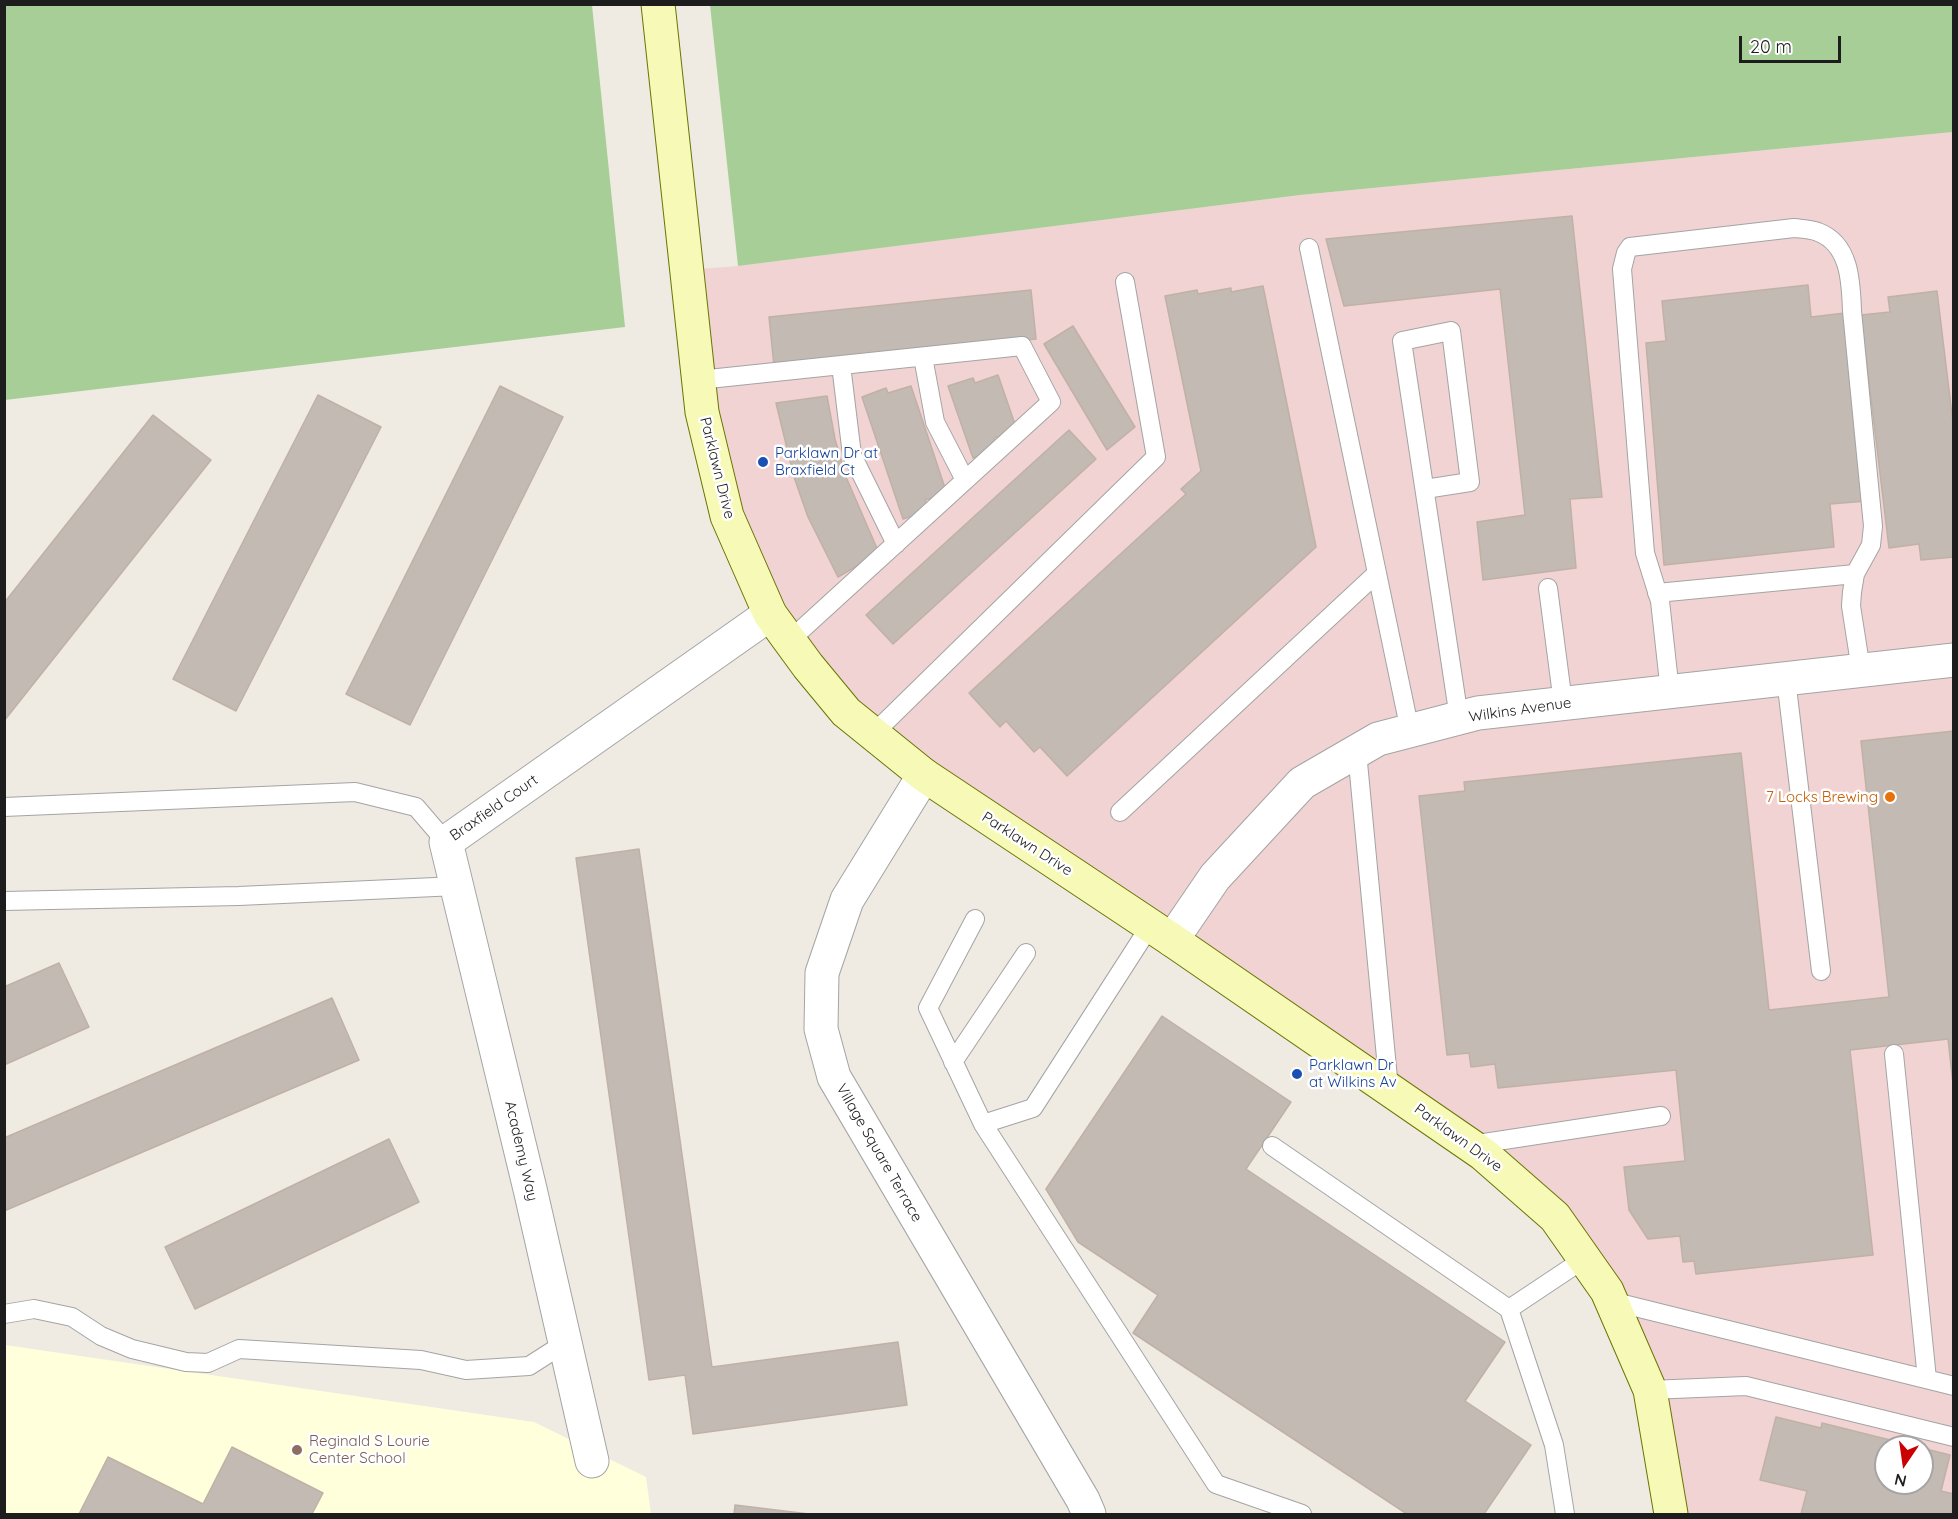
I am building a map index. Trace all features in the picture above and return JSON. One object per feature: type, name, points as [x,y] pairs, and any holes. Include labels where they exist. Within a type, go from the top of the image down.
[{"type":"main road","name":"Parklawn Drive","points":[[658,4],[702,412],[727,516],[770,614],[846,712],[924,775],[1161,933],[1471,1145],[1555,1217],[1607,1291],[1650,1390],[1671,1515]]},
{"type":"street","name":"Braxfield Court","points":[[446,842],[770,614]]},
{"type":"street","name":"Wilkins Avenue","points":[[1161,933],[1302,783],[1378,739],[1478,713],[1953,660]]},
{"type":"street","name":"Village Square Terrace","points":[[924,775],[847,900],[822,974],[821,1029],[834,1077],[1083,1500],[1089,1515]]},
{"type":"street","name":"Academy Way","points":[[446,842],[592,1461]]},
{"type":"lane","points":[[1670,692],[1657,592],[1645,553],[1622,269],[1630,246],[1794,228],[1817,231],[1841,250],[1851,278],[1852,310],[1873,526],[1871,545],[1855,574],[1851,606],[1861,670]]},
{"type":"lane","points":[[1309,248],[1410,731]]},
{"type":"lane","points":[[873,734],[1156,457],[1125,282]]},
{"type":"lane","points":[[1425,489],[1470,482],[1451,332],[1402,341],[1459,718]]},
{"type":"lane","points":[[699,380],[1022,346],[1051,402],[789,641]]},
{"type":"lane","points":[[923,357],[936,422],[965,480]]},
{"type":"lane","points":[[841,365],[852,455],[896,544]]},
{"type":"lane","points":[[1120,812],[1377,573]]},
{"type":"lane","points":[[1657,592],[1855,574]]},
{"type":"lane","points":[[1548,588],[1563,704]]},
{"type":"lane","points":[[1786,679],[1821,971]]},
{"type":"lane","points":[[1357,752],[1389,1089]]},
{"type":"lane","name":"Braxfield Court","points":[[4,807],[355,792],[416,807],[446,842]]},
{"type":"lane","points":[[4,901],[239,896],[457,885]]},
{"type":"lane","points":[[975,919],[928,1008],[983,1124],[1216,1484],[1302,1515]]},
{"type":"lane","points":[[983,1124],[1033,1108],[1161,933]]},
{"type":"lane","points":[[953,1062],[1026,953]]},
{"type":"lane","points":[[1894,1054],[1927,1379]]},
{"type":"lane","points":[[1471,1145],[1661,1116]]},
{"type":"lane","points":[[1272,1146],[1509,1310],[1554,1445],[1565,1515]]},
{"type":"lane","points":[[1509,1310],[1584,1259]]},
{"type":"lane","points":[[1611,1301],[1953,1386]]},
{"type":"lane","points":[[4,1314],[34,1309],[72,1317],[101,1336],[132,1349],[186,1362],[208,1363],[239,1348],[421,1359],[466,1370],[528,1366],[565,1344]]},
{"type":"lane","points":[[1650,1390],[1746,1386],[1953,1437]]},
{"type":"shaded area","points":[[1953,132],[1953,1514],[1671,1514],[1650,1390],[1555,1217],[846,712],[727,516],[686,270],[738,266],[1300,195]]},
{"type":"shaded area","name":"Reginald S Lourie Center School","points":[[5,1345],[534,1422],[646,1477],[651,1514],[5,1514]]},
{"type":"green space","points":[[4,5],[592,5],[625,327],[5,400]]},
{"type":"green space","points":[[710,5],[1953,5],[1953,132],[1300,195],[738,266]]},
{"type":"building","points":[[1572,216],[1602,497],[1570,499],[1576,568],[1483,580],[1477,522],[1525,515],[1500,289],[1344,306],[1326,239]]},
{"type":"building","points":[[1808,285],[1811,317],[1845,313],[1867,501],[1830,504],[1834,547],[1664,565],[1646,343],[1666,341],[1662,301]]},
{"type":"building","points":[[1263,286],[1316,547],[1067,776],[1040,747],[1034,752],[1006,721],[1000,727],[969,693],[1186,494],[1181,489],[1201,471],[1165,296],[1197,290],[1198,294],[1231,288],[1231,292]]},
{"type":"building","points":[[1031,290],[1036,339],[774,366],[769,317]]},
{"type":"building","points":[[1937,291],[1954,431],[1954,557],[1921,560],[1919,544],[1889,548],[1861,315],[1890,312],[1888,297]]},
{"type":"building","points":[[1073,326],[1135,427],[1107,450],[1044,344]]},
{"type":"building","points":[[998,375],[1017,430],[994,438],[997,449],[973,458],[948,386],[973,378],[975,383]]},
{"type":"building","points":[[500,386],[563,417],[410,725],[346,694]]},
{"type":"building","points":[[911,386],[947,494],[925,500],[929,511],[903,519],[862,397],[886,388],[888,393]]},
{"type":"building","points":[[318,395],[381,427],[236,711],[173,679]]},
{"type":"building","points":[[827,396],[835,439],[846,477],[879,553],[838,577],[808,517],[794,477],[776,403]]},
{"type":"building","points":[[153,415],[211,460],[4,721],[4,603]]},
{"type":"building","points":[[1069,430],[1096,459],[893,644],[866,615]]},
{"type":"building","points":[[1954,731],[1954,1093],[1948,1039],[1850,1050],[1873,1255],[1696,1274],[1694,1261],[1683,1262],[1680,1236],[1648,1239],[1629,1210],[1624,1167],[1685,1161],[1676,1070],[1498,1088],[1495,1064],[1471,1067],[1469,1053],[1447,1055],[1419,796],[1465,791],[1464,782],[1741,753],[1769,1010],[1889,997],[1861,741]]},
{"type":"building","points":[[639,849],[712,1367],[898,1342],[907,1405],[693,1434],[685,1375],[649,1380],[576,858]]},
{"type":"building","points":[[59,963],[89,1027],[4,1065],[4,987]]},
{"type":"building","points":[[332,998],[359,1060],[4,1211],[4,1138]]},
{"type":"building","points":[[1162,1016],[1291,1102],[1246,1169],[1505,1342],[1465,1401],[1531,1445],[1484,1514],[1407,1514],[1133,1333],[1158,1295],[1078,1242],[1046,1189]]},
{"type":"building","points":[[389,1139],[419,1202],[195,1309],[165,1247]]},
{"type":"building","points":[[1776,1417],[1821,1428],[1822,1423],[1874,1436],[1874,1495],[1934,1495],[1934,1451],[1950,1455],[1941,1491],[1954,1494],[1954,1514],[1801,1514],[1807,1491],[1760,1480]]},
{"type":"building","points":[[232,1447],[323,1493],[312,1514],[79,1514],[108,1457],[203,1504]]},
{"type":"building","points":[[735,1505],[809,1514],[734,1514]]},
{"type":"place","name":"Parklawn Dr at Braxfield Ct","points":[[763,462]]},
{"type":"place","name":"7 Locks Brewing","points":[[1890,797]]},
{"type":"place","name":"Parklawn Dr at Wilkins Av","points":[[1297,1074]]},
{"type":"place","name":"Reginald S Lourie Center School","points":[[297,1450]]}]
